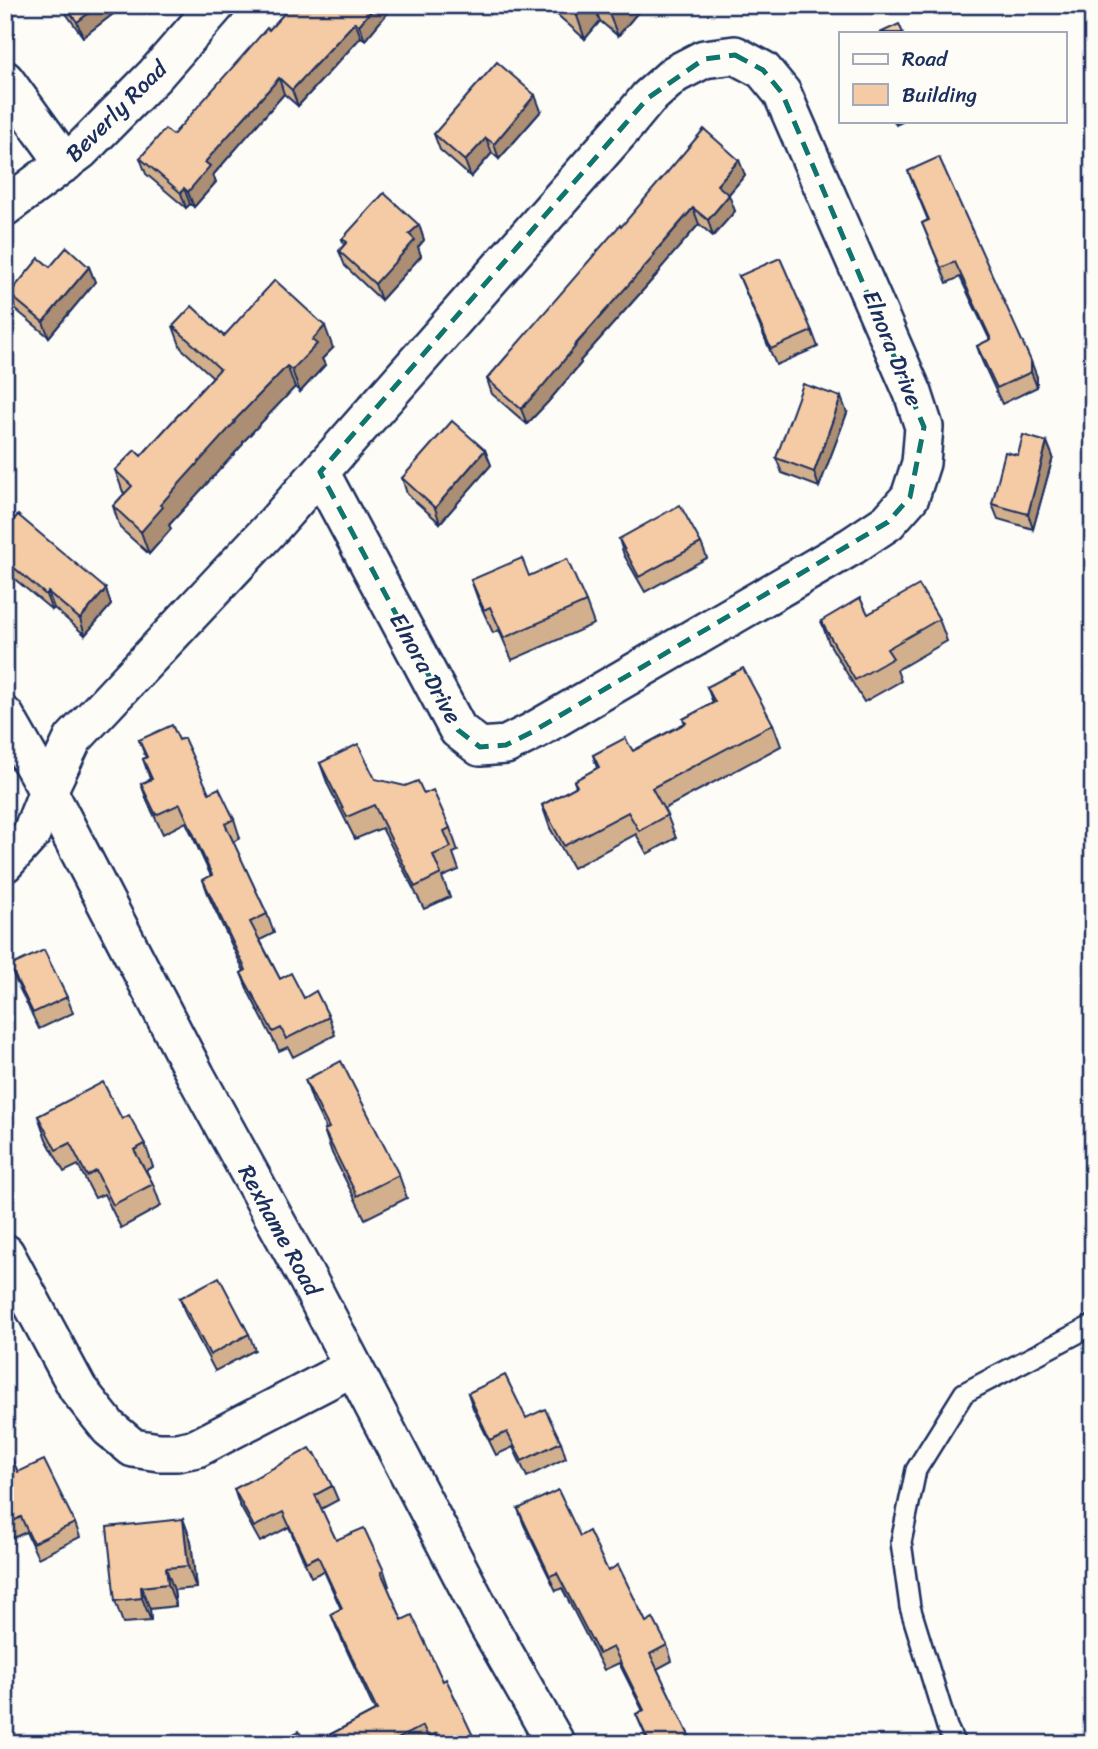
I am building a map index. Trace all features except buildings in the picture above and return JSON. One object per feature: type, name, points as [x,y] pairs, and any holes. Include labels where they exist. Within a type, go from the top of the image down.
[{"type":"street","name":"Beverly Road","points":[[5,207],[80,151],[136,94],[216,5]]},
{"type":"street","name":"Elnora Drive","points":[[5,863],[31,834],[73,739],[272,527],[320,472],[648,98],[675,74],[704,59],[735,55],[762,70],[782,93],[914,393],[924,426],[921,463],[910,497],[888,522],[841,553],[541,726],[506,745],[480,747],[458,730],[320,472]]},
{"type":"street","points":[[5,80],[65,163]]},
{"type":"street","name":"Rexhame Road","points":[[5,716],[48,791],[196,1076],[307,1278],[488,1623],[556,1744]]},
{"type":"street","points":[[5,1253],[78,1389],[109,1428],[133,1448],[177,1452],[197,1448],[354,1367]]},
{"type":"lane","points":[[955,1744],[947,1727],[908,1594],[901,1542],[916,1470],[964,1394],[1093,1325]]},
{"type":"highlighted area","points":[[735,55],[763,70],[782,93],[924,427],[910,497],[888,522],[532,732],[506,745],[480,747],[458,730],[320,472],[648,98],[704,59]]}]
